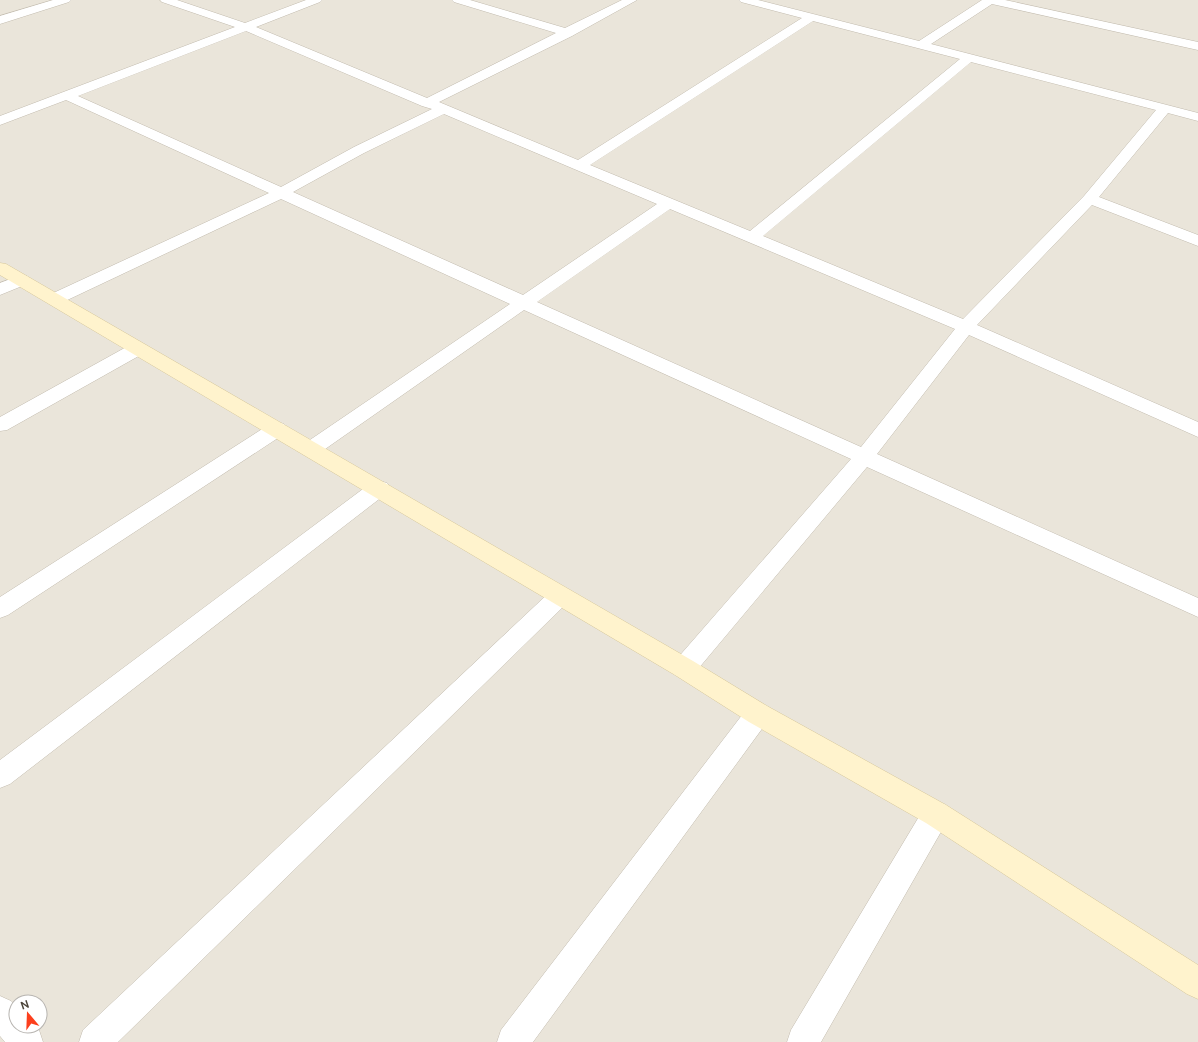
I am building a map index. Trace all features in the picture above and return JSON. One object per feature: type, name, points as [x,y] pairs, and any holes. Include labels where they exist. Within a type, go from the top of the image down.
[{"type":"main road","points":[[0,268],[10,285],[55,300],[137,349],[379,488],[684,668],[758,714],[936,814],[1198,983]]},
{"type":"street","points":[[0,20],[65,0]]},
{"type":"street","points":[[166,0],[246,27],[442,110],[966,327],[1198,430]]},
{"type":"street","points":[[0,121],[316,0]]},
{"type":"street","points":[[458,0],[568,33]]},
{"type":"street","points":[[427,103],[631,0]]},
{"type":"street","points":[[745,0],[1198,117]]},
{"type":"street","points":[[770,6],[782,0]]},
{"type":"street","points":[[921,45],[990,0],[1198,46]]},
{"type":"street","points":[[579,166],[812,17]]},
{"type":"street","points":[[751,238],[969,58]]},
{"type":"street","points":[[65,95],[1198,608]]},
{"type":"street","points":[[684,668],[865,456],[966,327],[1089,199],[1165,108]]},
{"type":"street","points":[[55,300],[281,193],[358,150],[442,110]]},
{"type":"street","points":[[1089,199],[1198,240]]},
{"type":"street","points":[[311,449],[524,304],[668,203]]},
{"type":"street","points":[[0,425],[137,349]]},
{"type":"street","points":[[0,609],[276,429]]},
{"type":"street","points":[[0,776],[379,488]]},
{"type":"street","points":[[94,1042],[560,596]]},
{"type":"street","points":[[513,1042],[758,714]]},
{"type":"street","points":[[803,1042],[936,814]]},
{"type":"street","points":[[0,1012],[27,1042]]},
{"type":"shaded area","points":[[0,0],[1198,0],[1198,1042],[0,1042]]}]
